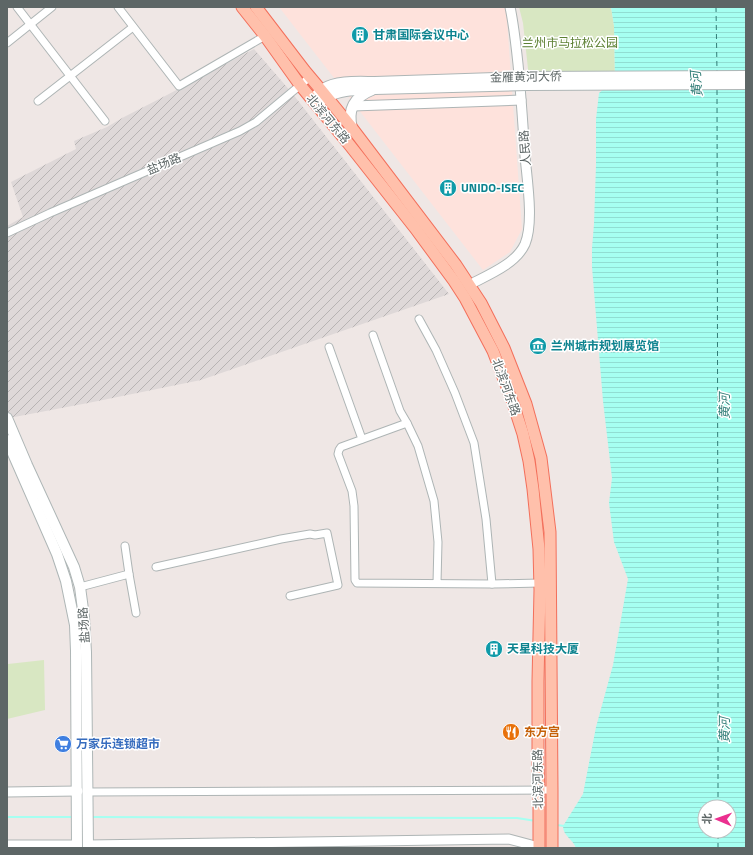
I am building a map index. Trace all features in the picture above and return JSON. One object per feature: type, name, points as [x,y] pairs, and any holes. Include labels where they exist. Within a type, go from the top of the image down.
[{"type":"main road","name":"北滨河东路","points":[[242,7],[300,85],[380,183],[454,281],[465,298],[493,351],[514,407],[523,434],[529,460],[539,549],[539,847]]},
{"type":"main road","name":"北滨河东路","points":[[256,7],[304,71],[352,128],[469,284],[481,303],[504,348],[526,404],[541,458],[550,532],[552,848]]},
{"type":"main road","name":"金雁黄河大侨","points":[[375,85],[527,77],[746,76]]},
{"type":"main road","name":"金雁黄河大侨","points":[[375,85],[746,84]]},
{"type":"main road","points":[[314,103],[324,94],[375,85]]},
{"type":"main road","points":[[352,128],[350,118],[353,106],[359,97],[375,85]]},
{"type":"main road","name":"盐场路","points":[[8,425],[74,566],[80,587],[84,617],[86,652],[82,842]]},
{"type":"main road","name":"盐场路","points":[[7,440],[57,554],[71,602],[76,651],[82,791]]},
{"type":"street","points":[[17,7],[106,121]]},
{"type":"street","points":[[7,43],[52,7]]},
{"type":"street","points":[[118,7],[179,86],[265,36]]},
{"type":"street","name":"人民路","points":[[469,284],[505,265],[516,257],[524,245],[529,232],[529,203],[522,100],[516,41],[510,7]]},
{"type":"street","points":[[38,101],[134,27]]},
{"type":"street","name":"盐场路","points":[[8,230],[240,131],[256,122],[310,77]]},
{"type":"street","points":[[353,106],[522,100]]},
{"type":"street","points":[[419,319],[436,350],[455,392],[474,443],[486,519],[492,584]]},
{"type":"street","points":[[373,335],[400,411],[418,446],[434,501],[438,542],[437,583]]},
{"type":"street","points":[[329,347],[362,439]]},
{"type":"street","points":[[407,423],[341,447],[339,450],[338,454],[352,490],[354,506],[355,580],[357,583],[540,583]]},
{"type":"street","points":[[156,567],[281,539],[310,534],[315,535],[327,533],[338,585],[290,596]]},
{"type":"street","points":[[125,546],[136,613]]},
{"type":"street","points":[[80,587],[129,574]]},
{"type":"street","points":[[7,792],[82,791],[552,794]]},
{"type":"street","points":[[7,845],[82,842],[509,839],[539,847]]},
{"type":"shaded area","points":[[279,7],[506,7],[522,229],[510,252],[483,270]]},
{"type":"shaded area","points":[[254,49],[292,93],[449,294],[201,380],[9,418],[7,412],[7,226],[23,217],[11,182],[76,149],[74,141],[107,127]]},
{"type":"green space","name":"兰州市马拉松公园","points":[[519,7],[611,7],[614,26],[615,80],[529,78],[523,23]]},
{"type":"green space","points":[[44,660],[45,710],[7,719],[8,664]]},
{"type":"water","name":"黄河","points":[[611,7],[746,7],[746,848],[576,848],[563,829],[563,826],[583,794],[596,727],[613,665],[628,579],[614,542],[609,503],[612,478],[603,401],[592,267],[596,165],[596,119],[599,93],[615,80],[614,26]]},
{"type":"waterway","points":[[7,817],[74,817]]},
{"type":"waterway","points":[[90,817],[517,818],[536,821]]},
{"type":"waterway","points":[[556,825],[565,826]]},
{"type":"ferry route","points":[[716,7],[717,72]]},
{"type":"ferry route","points":[[717,90],[718,799]]},
{"type":"ferry route","points":[[718,839],[718,848]]},
{"type":"place","name":"甘肃国际会议中心","points":[[360,35]]},
{"type":"place","name":"UNIDO-ISEC","points":[[448,188]]},
{"type":"place","name":"兰州城市规划展览馆","points":[[538,346]]},
{"type":"place","name":"天星科技大厦","points":[[494,649]]},
{"type":"place","name":"东方宫","points":[[511,732]]},
{"type":"place","name":"万家乐连锁超市","points":[[63,744]]}]
